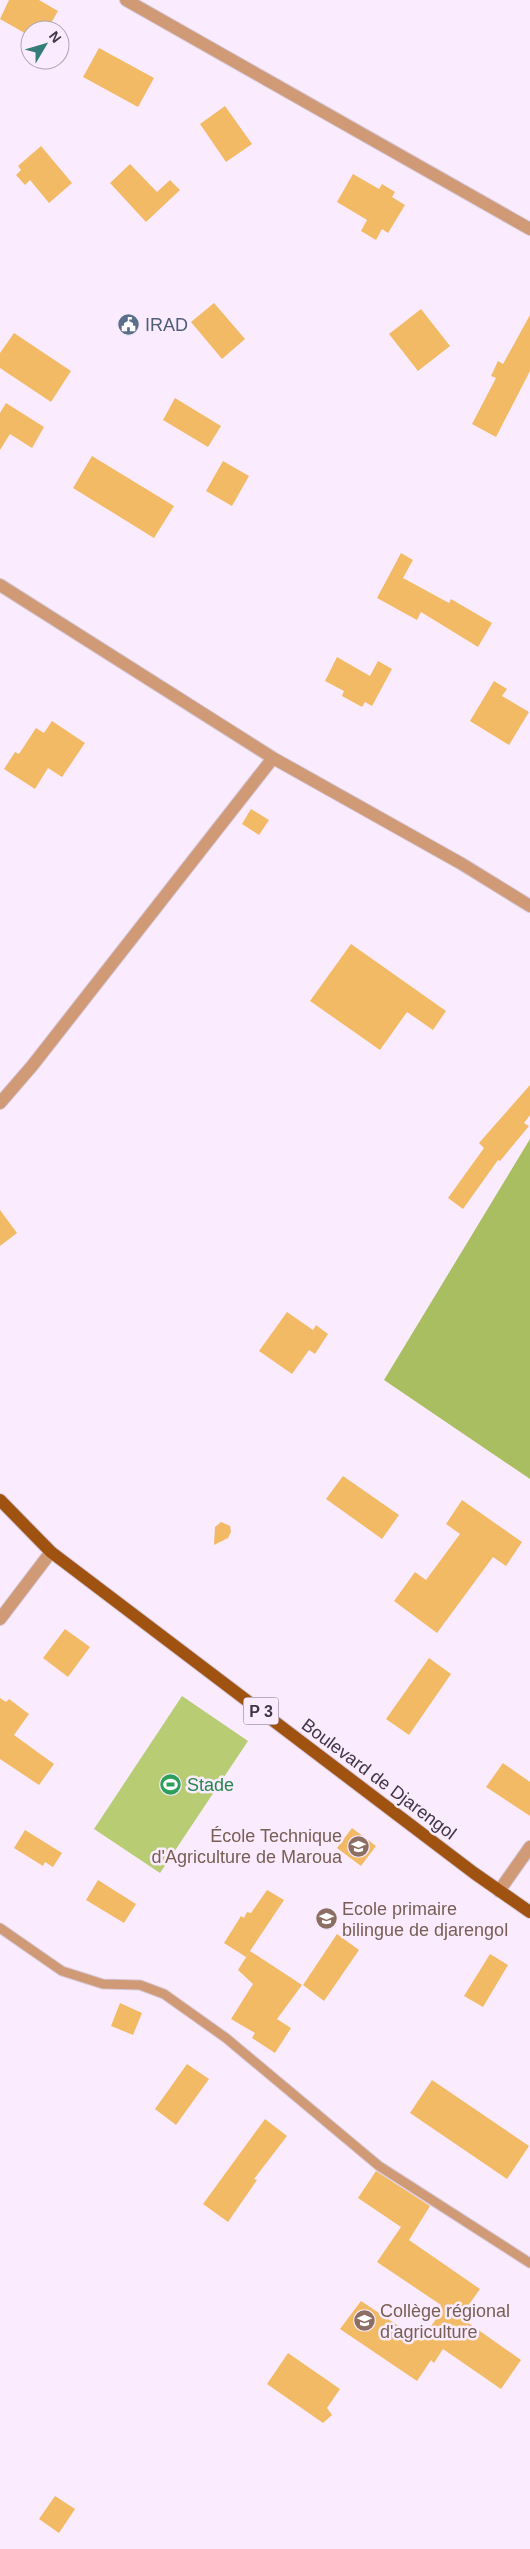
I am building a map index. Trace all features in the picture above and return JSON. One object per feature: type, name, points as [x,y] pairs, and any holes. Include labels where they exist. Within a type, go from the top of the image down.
[{"type":"main road","name":"Boulevard de Djarengol","points":[[0,1500],[51,1552],[499,1891],[530,1912]]},
{"type":"street","points":[[126,0],[530,229]]},
{"type":"street","points":[[0,585],[273,758],[462,864],[530,906]]},
{"type":"street","points":[[0,1103],[32,1066],[273,758]]},
{"type":"street","points":[[0,1619],[51,1552]]},
{"type":"street","points":[[499,1891],[530,1847]]},
{"type":"lane","points":[[0,1928],[62,1971],[103,1984],[140,1985],[164,1994],[226,2038],[379,2166],[530,2262]]},
{"type":"green space","points":[[530,1139],[530,1479],[384,1380]]},
{"type":"green space","name":"Stade","points":[[182,1696],[248,1741],[160,1873],[94,1829]]},
{"type":"building","points":[[9,0],[39,0],[58,11],[53,20],[20,20],[20,30],[0,19]]},
{"type":"building","points":[[99,48],[154,78],[138,107],[83,77]]},
{"type":"building","points":[[225,106],[252,144],[226,162],[200,124]]},
{"type":"building","points":[[41,146],[72,183],[49,203],[30,180],[25,185],[16,175],[21,170],[18,166]]},
{"type":"building","points":[[130,164],[157,192],[170,180],[180,190],[146,222],[110,183]]},
{"type":"building","points":[[353,174],[379,189],[382,184],[395,192],[392,197],[405,205],[388,233],[382,229],[376,240],[361,231],[367,220],[337,202]]},
{"type":"building","points":[[214,303],[245,339],[222,359],[191,322]]},
{"type":"building","points":[[421,309],[450,346],[418,371],[389,334]]},
{"type":"building","points":[[530,315],[530,371],[496,437],[472,424],[496,378],[491,376],[498,361],[503,364]]},
{"type":"building","points":[[14,333],[71,371],[51,402],[0,368],[0,353]]},
{"type":"building","points":[[175,398],[221,426],[208,447],[163,420]]},
{"type":"building","points":[[6,403],[44,427],[32,448],[10,434],[0,450],[0,413]]},
{"type":"building","points":[[92,456],[174,506],[154,538],[73,488]]},
{"type":"building","points":[[223,461],[249,476],[232,506],[206,491]]},
{"type":"building","points":[[401,553],[413,560],[403,578],[449,603],[451,599],[492,623],[478,647],[421,612],[417,620],[377,598]]},
{"type":"building","points":[[337,657],[370,676],[378,661],[392,669],[372,706],[365,702],[362,707],[342,696],[344,691],[325,681]]},
{"type":"building","points":[[494,681],[507,689],[502,696],[529,712],[509,745],[470,721]]},
{"type":"building","points":[[52,721],[85,743],[62,777],[48,768],[35,789],[4,769],[15,752],[19,754],[36,728],[44,733]]},
{"type":"building","points":[[251,809],[269,820],[259,835],[242,824]]},
{"type":"building","points":[[351,944],[446,1011],[433,1030],[407,1012],[380,1050],[310,1001]]},
{"type":"building","points":[[530,1085],[530,1115],[524,1123],[529,1126],[500,1161],[498,1160],[463,1209],[448,1198],[484,1148],[479,1143]]},
{"type":"building","points":[[0,1210],[17,1233],[0,1246]]},
{"type":"building","points":[[287,1312],[313,1330],[316,1325],[328,1334],[315,1354],[309,1350],[292,1374],[259,1351]]},
{"type":"building","points":[[343,1476],[399,1515],[382,1539],[326,1499]]},
{"type":"building","points":[[462,1500],[522,1542],[506,1566],[493,1557],[437,1633],[394,1601],[415,1572],[426,1580],[460,1534],[446,1524]]},
{"type":"building","points":[[221,1522],[230,1526],[231,1532],[228,1538],[214,1545],[215,1527]]},
{"type":"building","points":[[65,1629],[90,1647],[68,1677],[43,1658]]},
{"type":"building","points":[[429,1658],[451,1674],[409,1735],[386,1719]]},
{"type":"building","points":[[0,1698],[6,1702],[9,1699],[29,1714],[14,1735],[54,1764],[39,1785],[0,1759]]},
{"type":"building","points":[[503,1763],[530,1782],[530,1816],[486,1787]]},
{"type":"building","points":[[352,1828],[376,1846],[361,1866],[337,1848]]},
{"type":"building","points":[[25,1830],[62,1853],[53,1867],[45,1862],[43,1866],[14,1848]]},
{"type":"building","points":[[98,1880],[136,1904],[124,1923],[86,1900]]},
{"type":"building","points":[[267,1890],[284,1900],[246,1957],[224,1943],[241,1916],[244,1918],[247,1912],[251,1913]]},
{"type":"building","points":[[337,1934],[359,1950],[324,2001],[303,1985]]},
{"type":"building","points":[[250,1951],[302,1985],[277,2019],[291,2028],[275,2053],[252,2038],[255,2033],[231,2019],[253,1984],[238,1970]]},
{"type":"building","points":[[490,1954],[508,1965],[483,2007],[464,1996]]},
{"type":"building","points":[[120,2003],[142,2013],[133,2035],[111,2026]]},
{"type":"building","points":[[187,2064],[209,2079],[176,2125],[155,2109]]},
{"type":"building","points":[[432,2080],[529,2146],[507,2179],[410,2113]]},
{"type":"building","points":[[265,2119],[287,2136],[254,2179],[257,2180],[228,2222],[203,2204]]},
{"type":"building","points":[[376,2171],[430,2206],[409,2240],[480,2289],[460,2317],[521,2360],[501,2389],[443,2349],[434,2363],[431,2360],[417,2381],[340,2329],[361,2301],[421,2341],[438,2316],[435,2314],[441,2305],[377,2262],[401,2227],[358,2198]]},
{"type":"building","points":[[288,2353],[340,2389],[327,2408],[332,2415],[323,2423],[267,2384]]},
{"type":"building","points":[[55,2496],[75,2509],[59,2533],[39,2519]]},
{"type":"place","name":"IRAD","points":[[129,325]]},
{"type":"place","name":"Stade","points":[[171,1785]]},
{"type":"place","name":"École Technique d'Agriculture de Maroua","points":[[358,1846]]},
{"type":"place","name":"Ecole primaire bilingue de djarengol","points":[[326,1919]]},
{"type":"place","name":"Collège régional d'agriculture","points":[[364,2321]]}]
